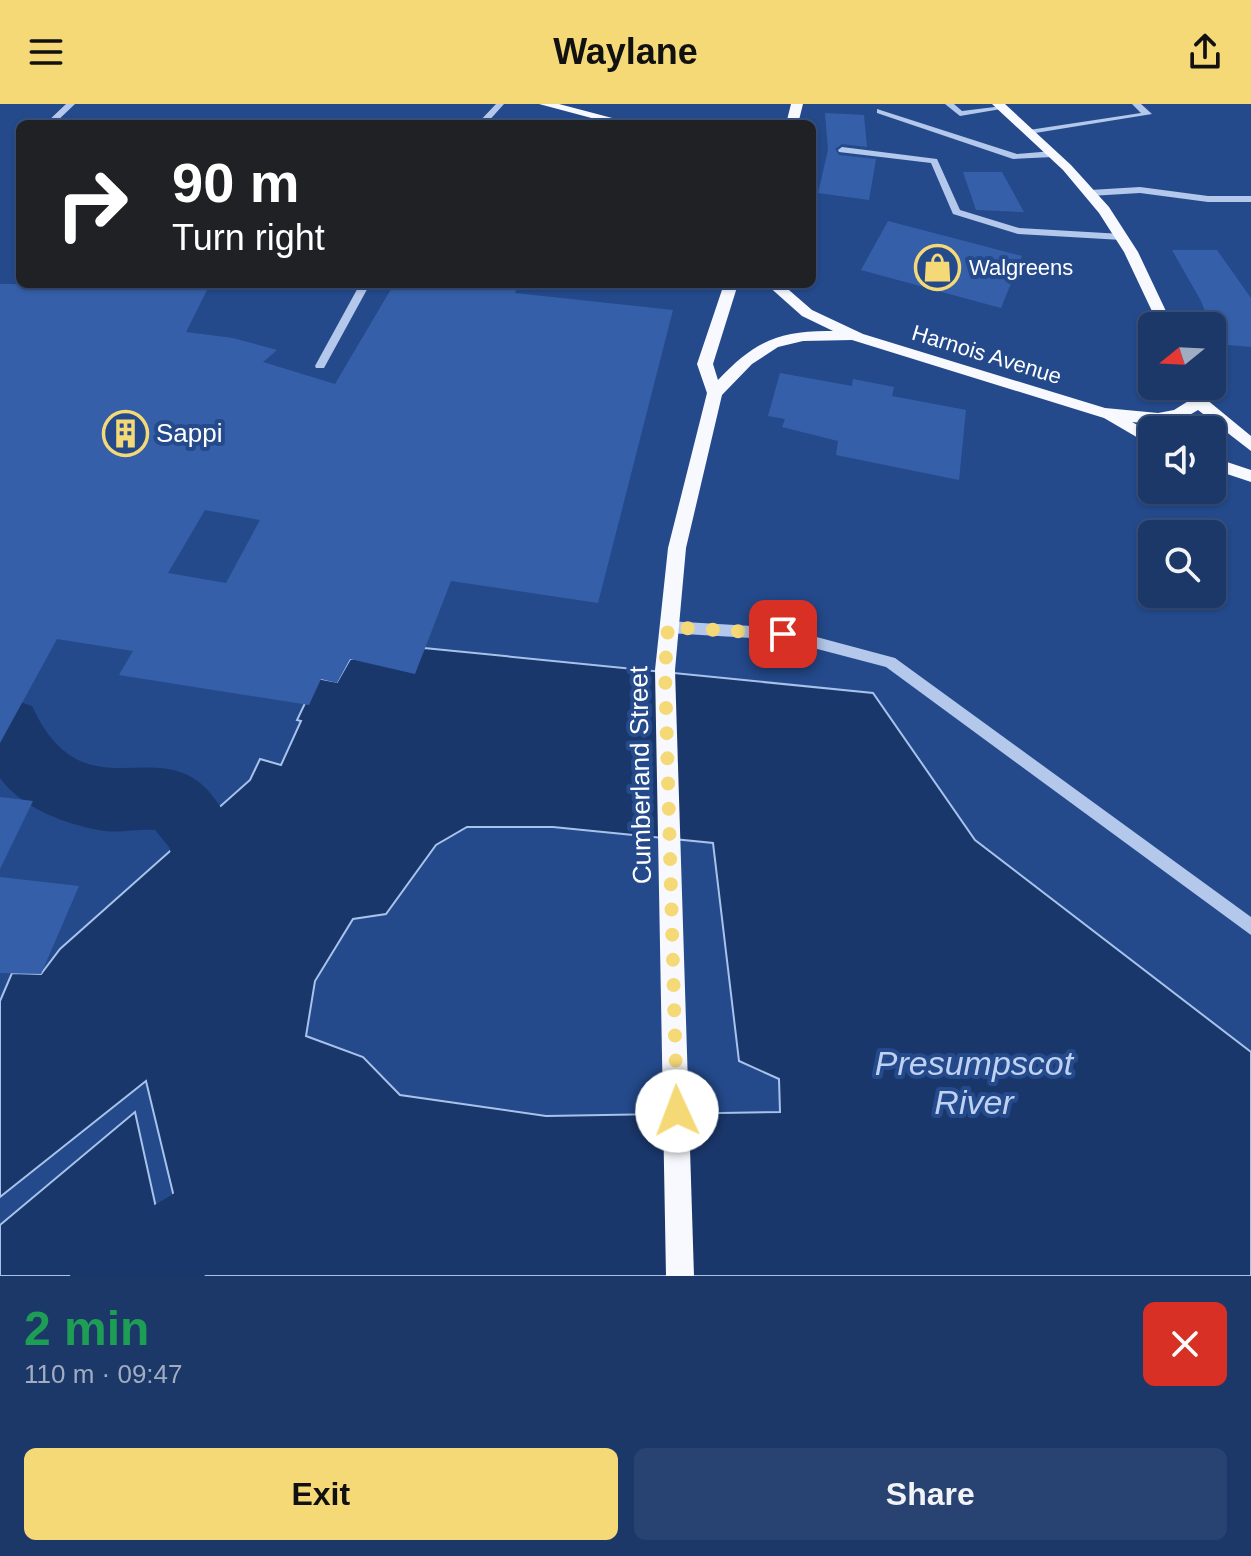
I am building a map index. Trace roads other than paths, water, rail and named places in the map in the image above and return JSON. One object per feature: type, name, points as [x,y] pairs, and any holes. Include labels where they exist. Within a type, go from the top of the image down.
[{"type":"main road","points":[[545,104],[612,120]]},
{"type":"main road","points":[[1001,106],[1090,193],[1141,268],[1160,312]]},
{"type":"main road","name":"Cumberland Street","points":[[680,1276],[665,670],[677,548],[715,393],[705,364],[730,288]]},
{"type":"main road","name":"Harnois Avenue","points":[[778,288],[807,313],[858,337],[1104,413],[1158,419],[1178,415],[1199,402]]},
{"type":"main road","name":"Harnois Avenue","points":[[715,393],[752,353],[767,343],[810,335],[858,337]]},
{"type":"main road","points":[[1199,402],[1251,445]]},
{"type":"main road","name":"Harnois Avenue","points":[[1104,413],[1138,432]]},
{"type":"main road","points":[[1226,468],[1251,476]]},
{"type":"lane","points":[[53,120],[71,104]]},
{"type":"lane","points":[[485,120],[500,104]]},
{"type":"lane","points":[[949,104],[960,114],[1001,106]]},
{"type":"lane","points":[[1029,132],[1148,114],[1136,104]]},
{"type":"lane","points":[[880,111],[1016,157],[1053,154]]},
{"type":"lane","points":[[842,150],[934,161],[956,212],[1018,231],[1122,237]]},
{"type":"lane","points":[[1090,193],[1140,190],[1208,199],[1251,199]]},
{"type":"lane","points":[[320,366],[363,288]]},
{"type":"lane","points":[[668,627],[783,634],[890,662],[1251,927]]},
{"type":"water","name":"Presumpscot River","points":[[424,648],[873,693],[975,840],[1251,1052],[1251,1276],[193,1276],[146,1081],[0,1197],[0,1001],[12,973],[41,974],[60,949],[250,780],[260,759],[281,765],[301,721],[297,720],[317,678],[337,682],[350,659]],"holes":[[[467,827],[553,827],[713,843],[739,1061],[779,1079],[780,1112],[546,1116],[400,1095],[363,1057],[306,1036],[315,981],[353,919],[386,914],[436,845]]]},
{"type":"water","points":[[135,1112],[171,1276],[0,1276],[0,1225]]},
{"type":"waterway","name":"Presumpscot River","points":[[9,726],[28,764],[64,788],[106,799],[164,800],[178,807],[200,839],[221,908]]},
{"type":"waterway","name":"Presumpscot River","points":[[114,1276],[158,1255],[254,1194]]},
{"type":"place","name":"Walgreens","points":[[938,267]]},
{"type":"place","name":"Sappi","points":[[125,433]]}]
